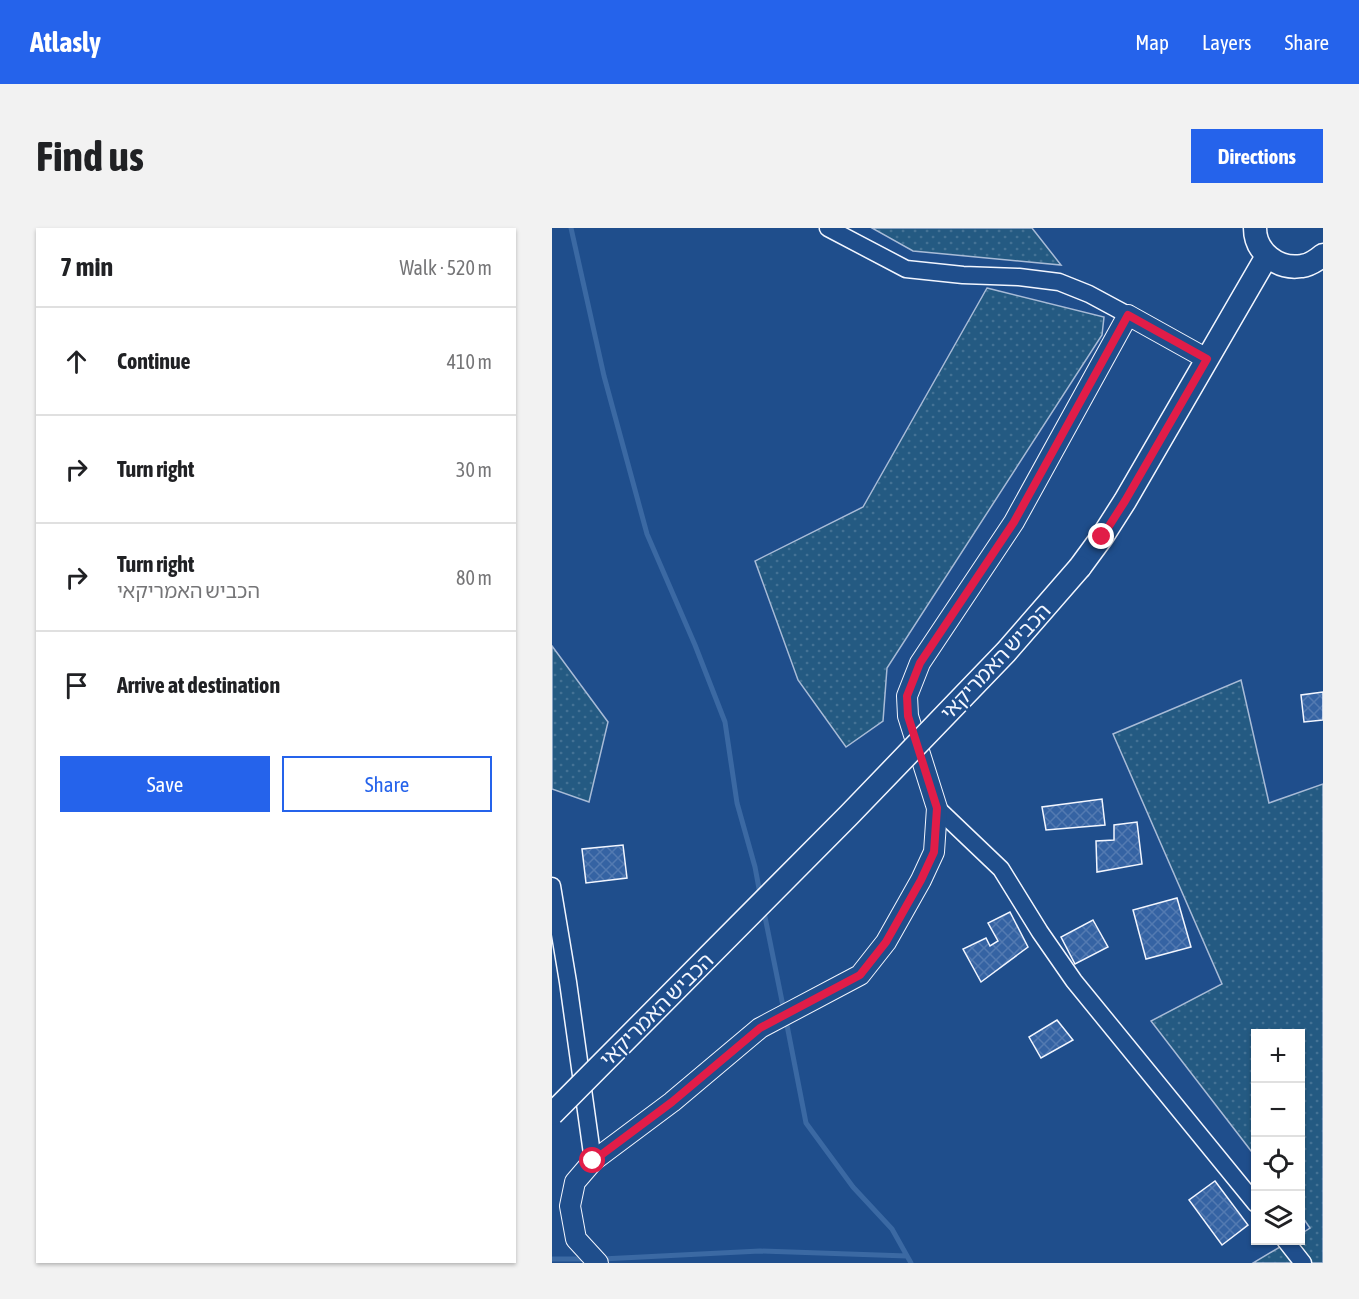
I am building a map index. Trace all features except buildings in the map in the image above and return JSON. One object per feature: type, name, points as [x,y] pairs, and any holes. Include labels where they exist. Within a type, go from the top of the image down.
[{"type":"main road","points":[[1255,228],[1259,245],[1277,263],[1301,266],[1312,263],[1323,256]]},
{"type":"main road","name":"הכביש האמריקאי","points":[[552,1113],[849,815],[1006,652],[1080,567],[1125,501],[1268,256]]},
{"type":"street","points":[[828,228],[906,269],[1059,282],[1089,294],[1207,359]]},
{"type":"street","points":[[598,1263],[576,1239],[570,1206],[574,1182],[593,1161],[672,1102],[760,1028],[860,975],[886,942],[921,880],[934,852],[937,808],[908,716],[907,696],[920,663],[1014,522],[1128,315]]},
{"type":"street","points":[[937,808],[1001,869],[1074,981],[1251,1198]]},
{"type":"street","points":[[552,886],[593,1161]]},
{"type":"street","points":[[1289,1245],[1303,1263]]},
{"type":"shaded area","points":[[872,228],[1032,228],[1061,265],[913,251]]},
{"type":"shaded area","points":[[987,288],[1104,317],[1102,335],[887,668],[883,721],[846,747],[798,680],[755,561],[863,507]]},
{"type":"shaded area","points":[[552,646],[608,722],[589,802],[552,789]]},
{"type":"shaded area","points":[[1241,680],[1269,803],[1323,784],[1323,1263],[1253,1263],[1283,1245],[1305,1245],[1305,1231],[1310,1228],[1305,1221],[1305,1029],[1251,1029],[1251,1151],[1151,1021],[1222,984],[1113,734]]},
{"type":"waterway","points":[[571,228],[604,376],[647,534],[725,722],[737,803],[760,894]]},
{"type":"waterway","points":[[764,912],[784,1011]]},
{"type":"waterway","points":[[786,1020],[806,1123],[853,1187],[892,1229],[911,1263]]},
{"type":"waterway","points":[[602,1259],[760,1251],[907,1256]]},
{"type":"waterway","points":[[552,1259],[586,1259]]},
{"type":"route","points":[[593,1161],[672,1102],[760,1028],[860,975],[886,942],[934,852],[937,808],[908,716],[907,696],[920,663],[1014,522],[1128,315],[1207,359],[1102,537]]}]
